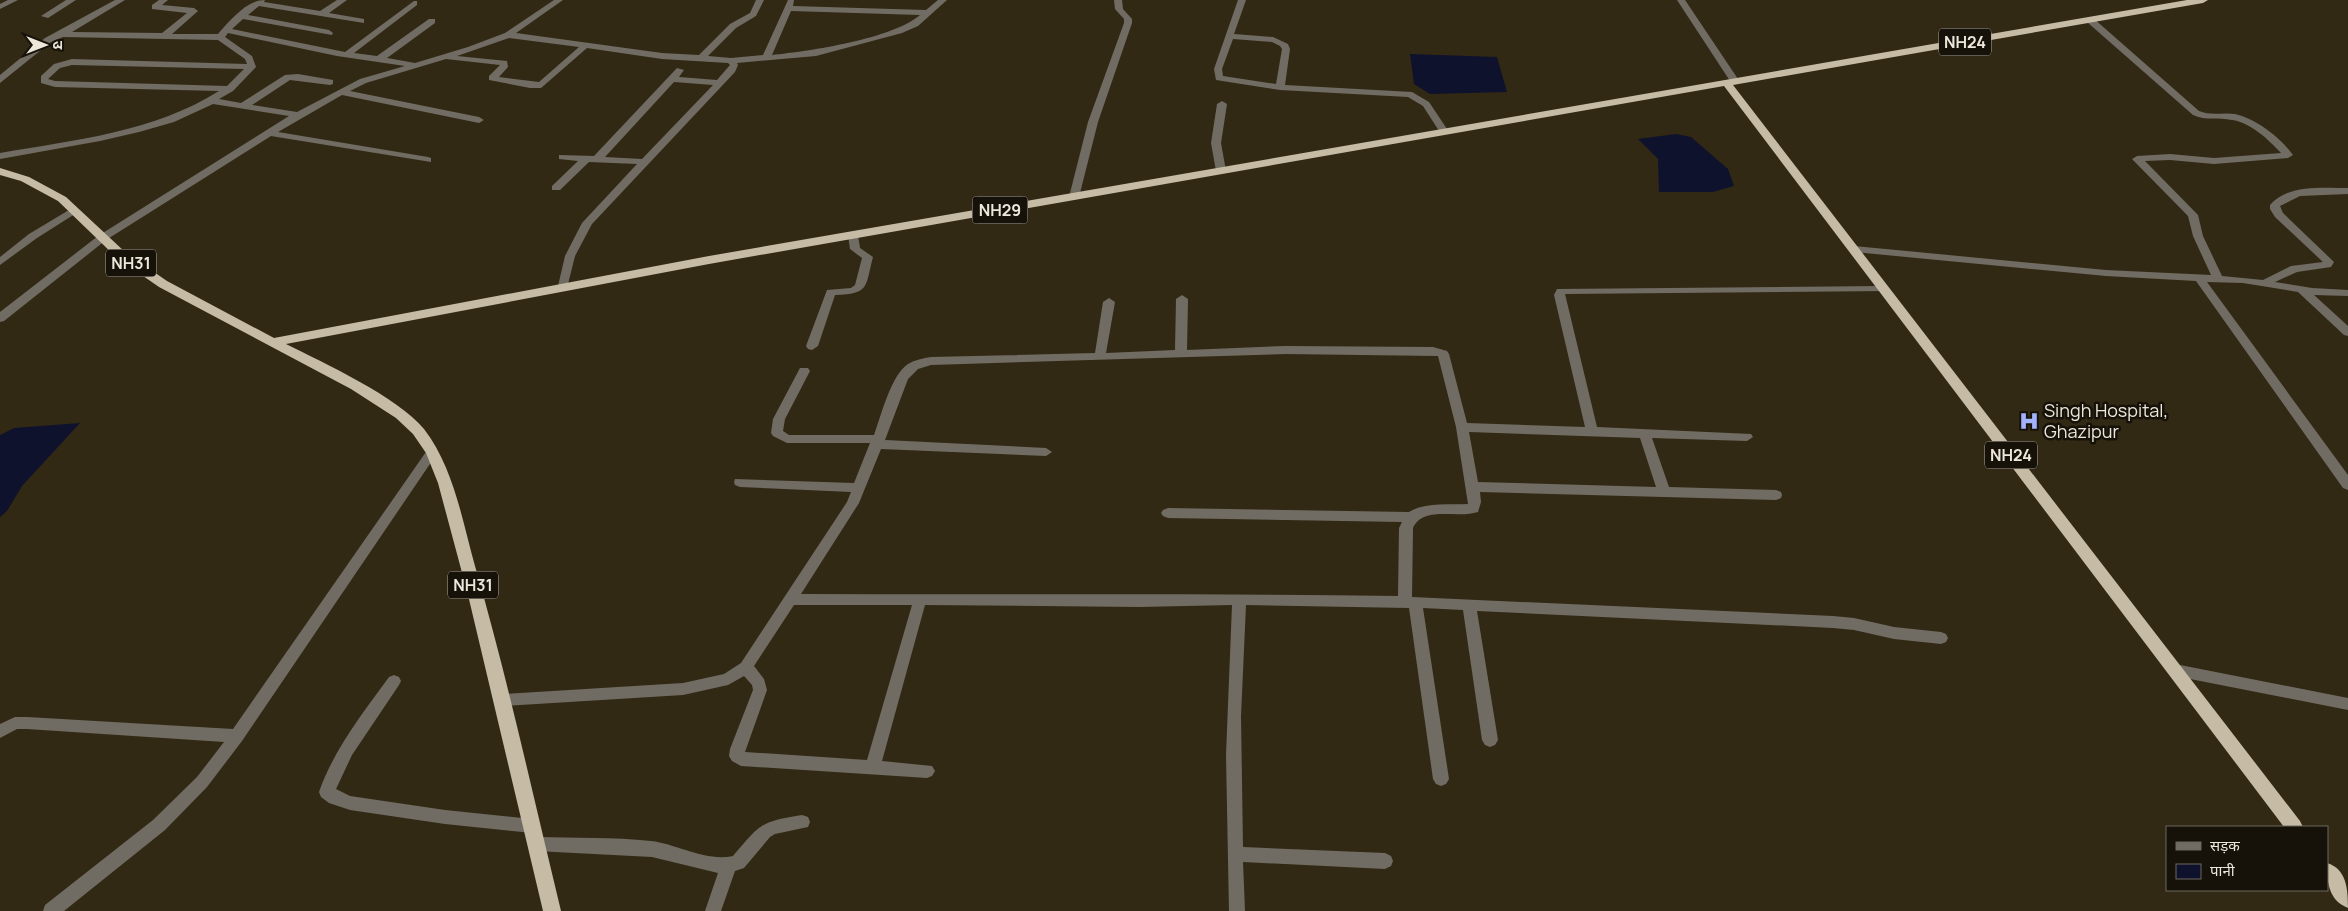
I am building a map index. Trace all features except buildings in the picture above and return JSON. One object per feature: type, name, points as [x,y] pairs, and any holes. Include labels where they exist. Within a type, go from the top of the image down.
[{"type":"highway","name":"NH24","points":[[2203,0],[1731,82],[1884,289],[2293,826]]},
{"type":"highway","name":"NH29","points":[[273,342],[563,286],[1731,82]]},
{"type":"highway","name":"NH31","points":[[0,171],[45,188],[62,198],[102,238],[128,260],[162,284],[356,386],[401,415],[418,432],[432,452],[453,511],[502,700],[552,911]]},
{"type":"highway","points":[[2328,872],[2348,900]]},
{"type":"street","points":[[0,7],[14,0]]},
{"type":"street","points":[[45,16],[72,0]]},
{"type":"street","points":[[0,80],[48,40],[121,0]]},
{"type":"street","points":[[164,0],[155,7],[194,11],[164,36]]},
{"type":"street","points":[[270,39],[343,0]]},
{"type":"street","points":[[0,318],[102,238],[298,115],[339,92],[363,82],[471,49],[508,34],[559,0]]},
{"type":"street","points":[[700,58],[733,26],[753,14],[760,0]]},
{"type":"street","points":[[508,34],[584,47],[669,57],[731,61],[835,50],[899,31],[915,24],[943,0]]},
{"type":"street","points":[[1074,197],[1093,122],[1128,23],[1128,19],[1119,9],[1118,0]]},
{"type":"street","points":[[1242,0],[1218,69],[1219,78],[1280,87],[1409,94],[1420,98],[1429,105],[1444,132]]},
{"type":"street","points":[[1681,0],[1731,82]]},
{"type":"street","points":[[222,34],[260,1],[361,21]]},
{"type":"street","points":[[347,54],[414,3]]},
{"type":"street","points":[[766,58],[790,4],[928,13]]},
{"type":"street","points":[[242,16],[329,33]]},
{"type":"street","points":[[2090,20],[2196,113],[2208,118],[2231,117],[2246,121],[2288,155],[2214,161],[2170,157],[2138,159],[2194,215],[2198,236],[2218,279]]},
{"type":"street","points":[[379,59],[432,21]]},
{"type":"street","points":[[62,34],[164,36],[222,34],[270,39],[347,54],[417,64]]},
{"type":"street","points":[[222,34],[249,58],[252,67]]},
{"type":"street","points":[[1229,36],[1274,40],[1284,44],[1286,50],[1280,87]]},
{"type":"street","points":[[440,58],[504,63],[504,67],[492,78],[536,85],[546,82],[584,47]]},
{"type":"street","points":[[563,286],[570,256],[586,223],[732,70],[734,65],[731,61]]},
{"type":"street","points":[[230,89],[48,83],[44,81],[44,78],[57,66],[65,63],[252,67]]},
{"type":"street","points":[[128,85],[152,64]]},
{"type":"street","points":[[0,156],[140,128],[194,111],[230,89],[252,67]]},
{"type":"street","points":[[556,188],[592,159],[680,70]]},
{"type":"street","points":[[243,106],[288,77],[330,82]]},
{"type":"street","points":[[672,79],[719,83]]},
{"type":"street","points":[[339,92],[479,120]]},
{"type":"street","points":[[213,101],[298,115]]},
{"type":"street","points":[[1221,171],[1216,143],[1222,104]]},
{"type":"street","points":[[270,133],[428,160]]},
{"type":"street","points":[[562,157],[644,162]]},
{"type":"street","points":[[2265,282],[2292,268],[2327,265],[2329,262],[2279,215],[2275,205],[2282,198],[2296,194],[2348,191]]},
{"type":"street","points":[[0,262],[33,236],[74,210]]},
{"type":"street","points":[[812,346],[831,292],[853,291],[860,287],[868,257],[855,248],[853,235]]},
{"type":"street","points":[[1854,249],[2106,273],[2265,282],[2348,293]]},
{"type":"street","points":[[2199,278],[2348,485]]},
{"type":"street","points":[[2300,288],[2348,332]]},
{"type":"street","points":[[1592,432],[1559,295],[1561,291],[1884,289]]},
{"type":"street","points":[[1181,353],[1182,299]]},
{"type":"street","points":[[1100,356],[1110,302]]},
{"type":"street","points":[[502,700],[684,689],[728,679],[746,666],[792,600],[850,509],[860,488],[902,378],[908,368],[918,363],[931,360],[1042,359],[1285,350],[1439,352],[1446,358],[1462,427],[1475,502],[1473,509],[1464,511],[1432,510],[1419,512],[1411,517],[1168,513]]},
{"type":"street","points":[[804,370],[779,419],[777,433],[787,439],[878,442],[1046,452]]},
{"type":"street","points":[[1462,427],[1746,438]]},
{"type":"street","points":[[1645,434],[1664,493]]},
{"type":"street","points":[[51,911],[160,825],[202,782],[237,736],[432,452]]},
{"type":"street","points":[[740,482],[860,488]]},
{"type":"street","points":[[1472,487],[1776,495]]},
{"type":"street","points":[[1411,517],[1406,528],[1410,602],[1441,779]]},
{"type":"street","points":[[792,600],[1239,599],[1410,602],[1833,622],[1854,624],[1894,633],[1941,638]]},
{"type":"street","points":[[1238,911],[1235,854],[1234,692],[1239,599]]},
{"type":"street","points":[[872,768],[920,600]]},
{"type":"street","points":[[1469,604],[1490,740]]},
{"type":"street","points":[[746,666],[759,683],[760,690],[738,749],[737,756],[741,759],[927,771]]},
{"type":"street","points":[[2175,670],[2348,704]]},
{"type":"street","points":[[394,681],[329,783],[327,792],[335,798],[350,803],[445,817],[532,826]]},
{"type":"street","points":[[0,731],[15,723],[27,723],[237,736]]},
{"type":"street","points":[[536,844],[652,849],[717,865],[729,865],[738,863],[764,832],[772,827],[802,822]]},
{"type":"street","points":[[1235,854],[1385,861]]},
{"type":"street","points":[[713,911],[729,865]]},
{"type":"water","points":[[1410,54],[1497,57],[1507,92],[1430,94],[1414,84]]},
{"type":"water","points":[[1676,134],[1691,137],[1728,169],[1734,186],[1713,192],[1659,192],[1658,159],[1638,139]]},
{"type":"water","points":[[80,423],[22,486],[7,511],[0,517],[0,435],[14,428]]},
{"type":"place","name":"Singh Hospital, Ghazipur","points":[[2029,421]]}]
